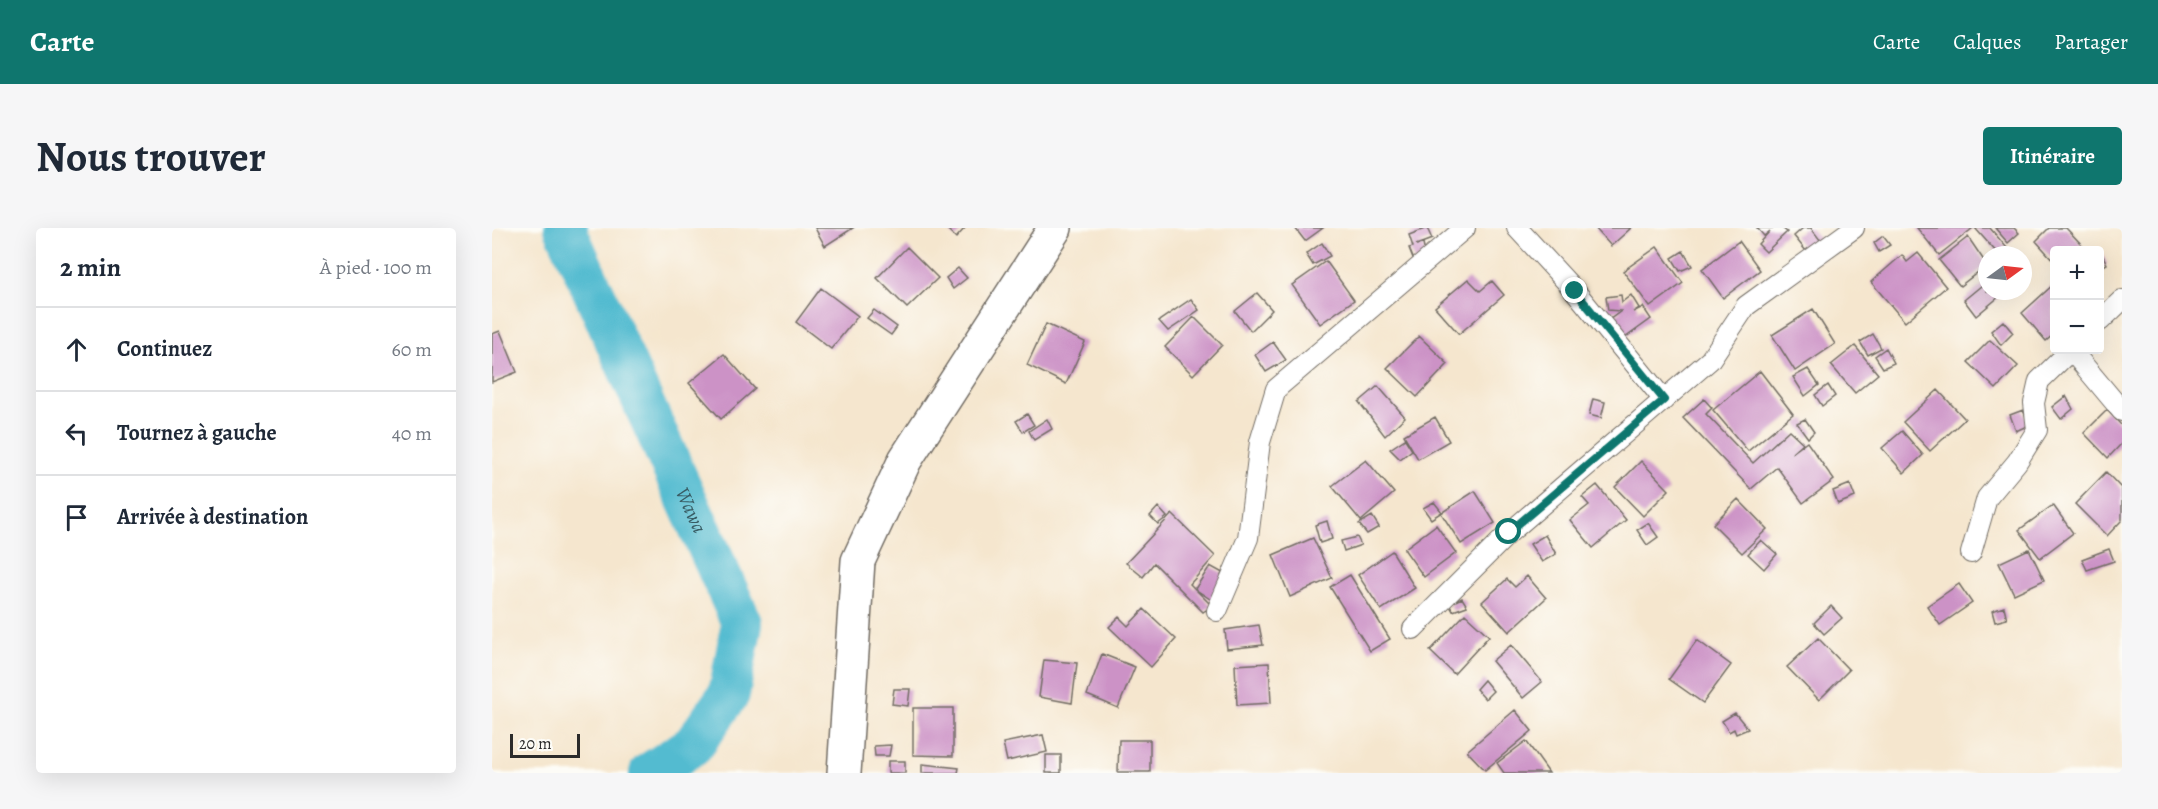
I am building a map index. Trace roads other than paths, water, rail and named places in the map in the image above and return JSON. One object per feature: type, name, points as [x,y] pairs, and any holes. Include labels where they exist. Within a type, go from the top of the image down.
[{"type":"highway","points":[[844,768],[858,561],[905,460],[1055,228]]},
{"type":"street","points":[[1217,611],[1248,538],[1260,442],[1276,389],[1465,228]]},
{"type":"street","points":[[1517,228],[1575,291],[1664,400]]},
{"type":"street","points":[[1413,629],[1509,532],[1710,360],[1746,306],[1854,228]]},
{"type":"street","points":[[2104,317],[2122,300]]},
{"type":"street","points":[[1971,553],[1987,498],[2017,462],[2037,430],[2034,403],[2039,381],[2067,354]]},
{"type":"street","points":[[2074,354],[2122,411]]},
{"type":"waterway","name":"Wawa","points":[[565,228],[742,623],[729,694],[693,745],[650,773]]}]
